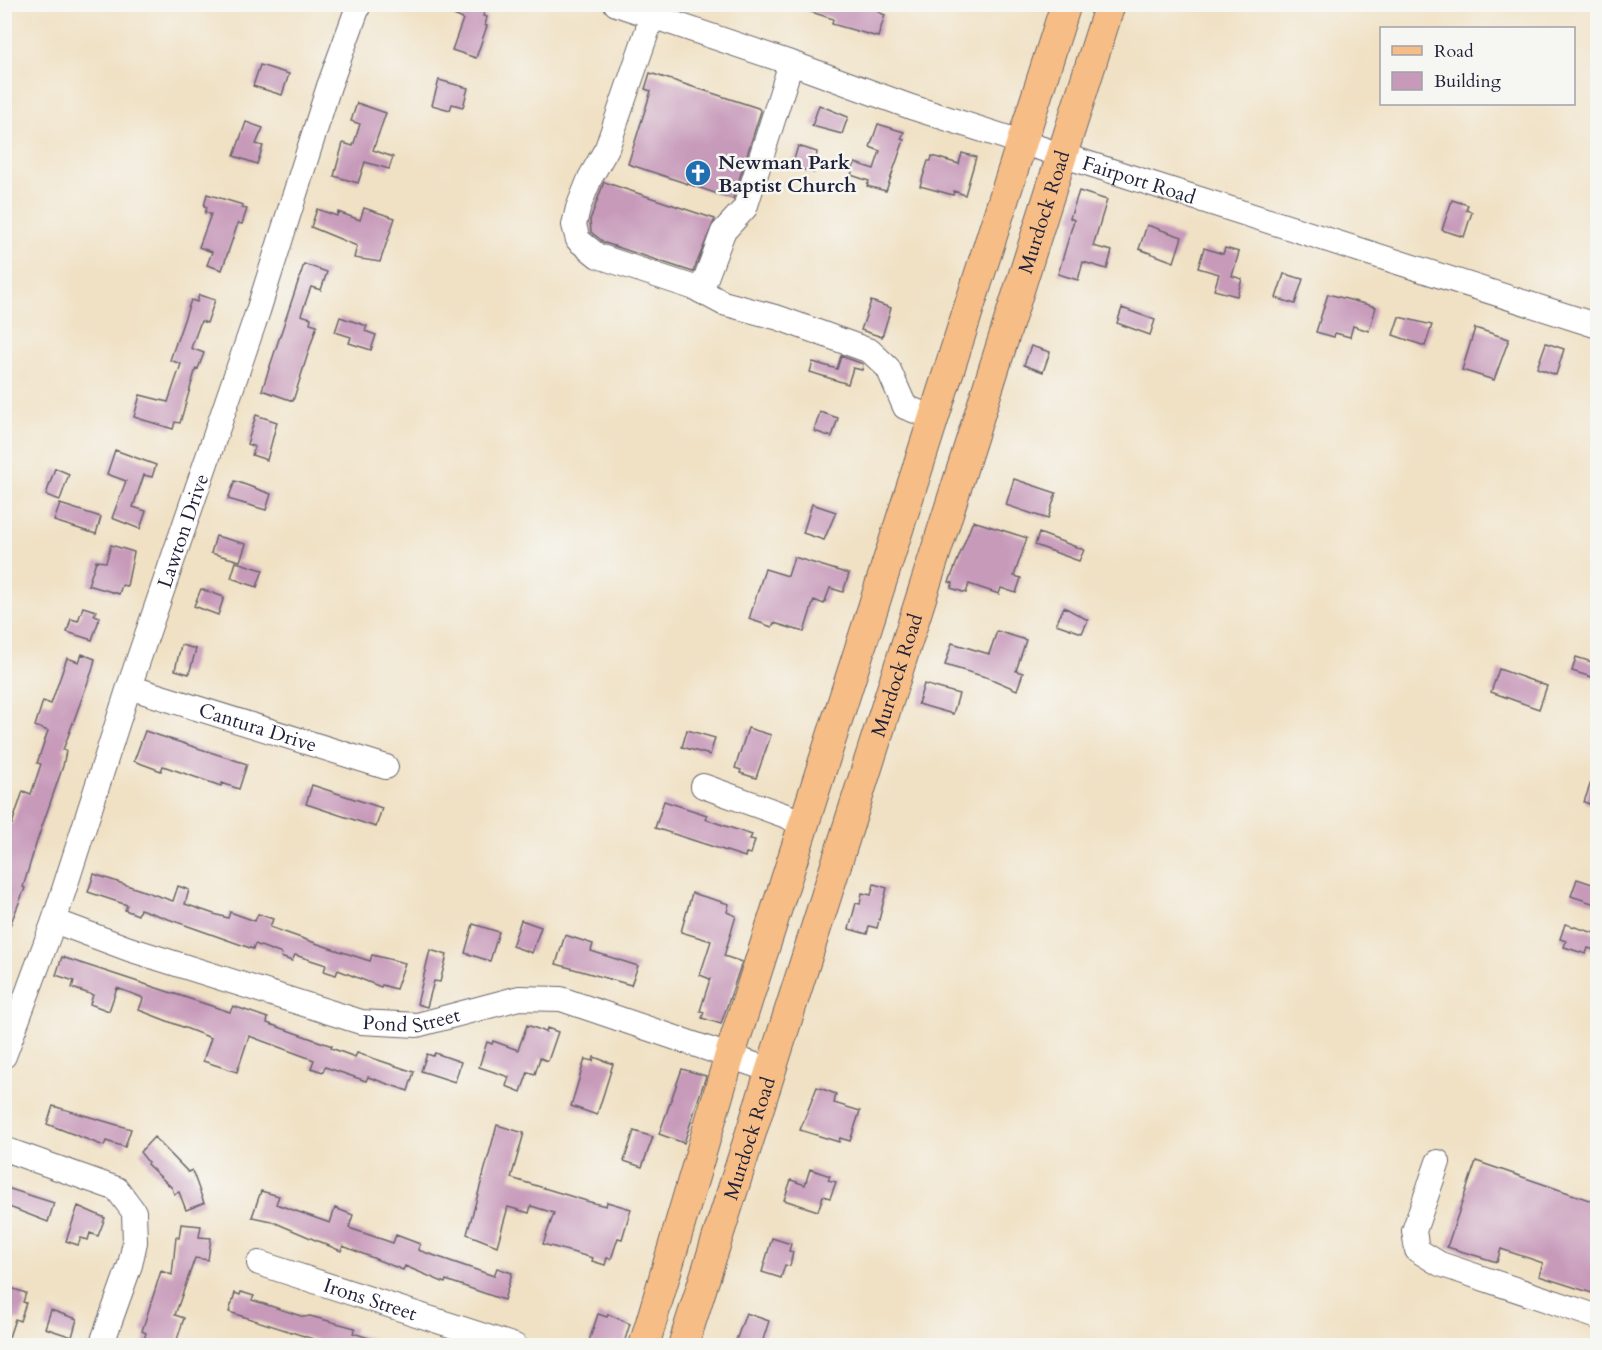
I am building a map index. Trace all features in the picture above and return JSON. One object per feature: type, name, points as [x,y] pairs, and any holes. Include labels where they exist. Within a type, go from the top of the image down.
[{"type":"main road","name":"Murdock Road","points":[[644,1346],[729,1058],[1066,4]]},
{"type":"main road","name":"Murdock Road","points":[[683,1346],[1110,4]]},
{"type":"main road","points":[[892,549],[932,561]]},
{"type":"main road","points":[[803,827],[843,839]]},
{"type":"street","name":"Lawton Drive","points":[[4,1056],[54,921],[129,687],[258,311],[329,86],[358,4]]},
{"type":"street","name":"Fairport Road","points":[[616,4],[791,63],[910,107],[1598,326]]},
{"type":"street","points":[[652,17],[607,148],[590,178],[578,208],[575,234],[584,248],[598,256],[701,291],[723,303],[779,318],[870,351],[888,368],[905,406],[934,418]]},
{"type":"street","points":[[701,291],[723,232],[745,208],[791,63]]},
{"type":"street","name":"Cantura Drive","points":[[129,687],[386,766]]},
{"type":"street","points":[[703,786],[789,817],[803,827]]},
{"type":"street","name":"Pond Street","points":[[54,921],[129,949],[361,1022],[417,1025],[519,998],[561,999],[729,1058],[770,1070]]},
{"type":"street","points":[[4,1149],[117,1189],[134,1212],[135,1242],[130,1265],[101,1346]]},
{"type":"street","points":[[1438,1162],[1414,1231],[1417,1250],[1440,1264],[1598,1317]]},
{"type":"street","name":"Irons Street","points":[[259,1263],[515,1346]]},
{"type":"building","points":[[428,4],[487,4],[483,16],[487,17],[485,25],[487,26],[476,58],[452,50],[463,19]]},
{"type":"building","points":[[796,4],[869,4],[879,8],[878,12],[885,15],[878,37],[832,24],[833,19],[796,7]]},
{"type":"building","points":[[260,65],[289,74],[282,95],[253,86]]},
{"type":"building","points":[[650,73],[758,108],[761,111],[733,199],[628,164],[651,91],[645,89]]},
{"type":"building","points":[[439,80],[468,88],[463,107],[452,104],[450,110],[432,105]]},
{"type":"building","points":[[357,103],[386,113],[373,150],[393,157],[389,169],[365,162],[358,183],[334,176],[343,143],[353,146],[360,124],[351,121]]},
{"type":"building","points":[[819,105],[848,117],[842,134],[812,126]]},
{"type":"building","points":[[246,122],[263,128],[256,144],[263,146],[257,164],[234,156]]},
{"type":"building","points":[[878,124],[904,132],[901,139],[904,140],[886,191],[867,186],[869,181],[851,175],[855,163],[874,169],[880,151],[870,147]]},
{"type":"building","points":[[798,146],[817,152],[814,173],[792,166]]},
{"type":"building","points":[[962,153],[976,157],[965,195],[954,191],[953,195],[920,186],[928,161],[931,161],[932,156],[959,164]]},
{"type":"building","points":[[604,182],[715,219],[693,272],[605,243],[591,232],[590,220]]},
{"type":"building","points":[[1079,191],[1107,200],[1093,246],[1112,251],[1107,269],[1083,262],[1078,280],[1058,274],[1074,220],[1070,218]]},
{"type":"building","points":[[207,194],[243,205],[242,208],[247,209],[242,224],[238,223],[222,270],[207,265],[212,252],[199,247],[211,214],[205,213]]},
{"type":"building","points":[[1452,200],[1468,205],[1466,210],[1472,212],[1464,237],[1442,230]]},
{"type":"building","points":[[364,208],[395,218],[380,262],[354,258],[357,246],[311,227],[317,209],[337,216],[338,212],[360,220]]},
{"type":"building","points":[[1147,225],[1182,237],[1174,262],[1139,249]]},
{"type":"building","points":[[1204,248],[1223,254],[1225,248],[1239,252],[1232,276],[1242,279],[1237,296],[1214,290],[1219,274],[1198,268]]},
{"type":"building","points":[[304,264],[327,272],[321,290],[311,287],[301,315],[311,318],[310,323],[317,325],[293,401],[262,390]]},
{"type":"building","points":[[1284,274],[1303,279],[1295,304],[1276,298]]},
{"type":"building","points":[[1328,294],[1376,307],[1369,331],[1353,326],[1350,337],[1335,333],[1334,337],[1316,332]]},
{"type":"building","points":[[199,295],[215,300],[207,323],[201,321],[191,348],[204,353],[198,369],[196,368],[180,423],[175,422],[173,429],[134,417],[140,395],[168,402],[181,364],[170,360],[191,300],[197,302]]},
{"type":"building","points":[[871,301],[891,308],[882,337],[861,330]]},
{"type":"building","points":[[1122,308],[1155,320],[1150,335],[1117,323]]},
{"type":"building","points":[[340,317],[367,326],[365,331],[376,335],[371,350],[349,343],[351,337],[335,332]]},
{"type":"building","points":[[1399,317],[1432,325],[1425,346],[1393,335]]},
{"type":"building","points":[[1475,328],[1509,339],[1494,380],[1462,370]]},
{"type":"building","points":[[1546,343],[1564,349],[1556,375],[1537,368]]},
{"type":"building","points":[[1031,346],[1050,352],[1043,372],[1024,365]]},
{"type":"building","points":[[841,356],[863,364],[862,370],[853,368],[848,384],[810,372],[813,362],[837,369]]},
{"type":"building","points":[[820,412],[838,418],[832,437],[814,431]]},
{"type":"building","points":[[256,415],[277,422],[267,460],[252,455],[255,447],[247,444]]},
{"type":"building","points":[[115,450],[156,465],[152,477],[144,475],[133,507],[146,511],[140,529],[112,518],[126,481],[107,474]]},
{"type":"building","points":[[55,468],[69,474],[60,500],[46,495]]},
{"type":"building","points":[[1014,479],[1056,493],[1048,519],[1006,505]]},
{"type":"building","points":[[235,481],[271,494],[266,510],[228,499]]},
{"type":"building","points":[[60,504],[101,517],[96,534],[54,521]]},
{"type":"building","points":[[812,504],[836,512],[824,540],[803,533]]},
{"type":"building","points":[[973,521],[1027,538],[1014,576],[1021,578],[1016,593],[1001,588],[999,594],[969,584],[966,593],[951,588],[953,583],[949,582]]},
{"type":"building","points":[[1039,533],[1084,550],[1079,561],[1035,545]]},
{"type":"building","points":[[216,536],[246,544],[240,561],[211,553]]},
{"type":"building","points":[[111,545],[134,552],[127,586],[122,585],[119,594],[88,585],[96,561],[106,562]]},
{"type":"building","points":[[794,557],[849,574],[843,592],[830,588],[824,604],[814,600],[804,632],[774,623],[772,627],[749,619],[765,569],[788,576]]},
{"type":"building","points":[[236,562],[263,570],[257,587],[231,578]]},
{"type":"building","points":[[201,589],[224,597],[218,615],[194,606]]},
{"type":"building","points":[[83,607],[96,611],[94,615],[100,617],[92,640],[67,632],[71,619],[78,621]]},
{"type":"building","points":[[1064,607],[1088,620],[1082,633],[1056,624]]},
{"type":"building","points":[[997,631],[1026,640],[1016,671],[1023,673],[1017,690],[989,678],[945,665],[952,643],[989,654]]},
{"type":"building","points":[[181,645],[196,649],[189,674],[175,670]]},
{"type":"building","points":[[82,654],[95,659],[92,671],[63,750],[66,751],[63,766],[37,841],[23,887],[25,888],[4,940],[4,822],[12,824],[23,791],[31,794],[41,764],[37,763],[48,731],[35,726],[43,701],[51,704],[67,658],[79,662]]},
{"type":"building","points":[[1576,657],[1598,664],[1598,679],[1572,671]]},
{"type":"building","points":[[1499,669],[1547,686],[1539,709],[1491,692]]},
{"type":"building","points":[[924,684],[959,694],[953,714],[918,704]]},
{"type":"building","points":[[748,728],[771,735],[756,778],[740,773],[741,770],[735,768]]},
{"type":"building","points":[[687,730],[715,738],[710,755],[682,747]]},
{"type":"building","points":[[145,731],[247,764],[239,789],[222,783],[221,786],[163,766],[161,771],[134,761]]},
{"type":"building","points":[[1596,768],[1598,768],[1598,807],[1584,802]]},
{"type":"building","points":[[312,785],[382,808],[376,827],[306,804]]},
{"type":"building","points":[[664,801],[707,815],[705,819],[752,835],[750,839],[755,840],[751,854],[746,853],[745,857],[655,828]]},
{"type":"building","points":[[94,874],[173,901],[178,886],[189,890],[185,904],[214,914],[228,918],[230,912],[255,921],[258,914],[273,919],[270,927],[321,945],[370,961],[372,955],[405,963],[396,989],[382,985],[381,987],[338,970],[336,975],[324,971],[326,965],[295,955],[292,961],[281,957],[282,954],[255,944],[253,949],[140,909],[138,915],[125,910],[127,905],[88,892]]},
{"type":"building","points":[[1577,879],[1598,886],[1598,905],[1571,896]]},
{"type":"building","points":[[874,884],[887,888],[877,928],[869,926],[867,934],[849,929],[856,903],[860,904],[862,893],[871,895]]},
{"type":"building","points":[[692,893],[729,904],[727,912],[736,916],[724,956],[742,962],[721,1024],[702,1018],[704,1012],[700,1011],[710,979],[700,975],[711,941],[681,932]]},
{"type":"building","points":[[521,920],[541,927],[532,953],[512,946]]},
{"type":"building","points":[[473,924],[499,932],[490,961],[465,953]]},
{"type":"building","points":[[1565,924],[1598,934],[1598,951],[1588,948],[1586,954],[1564,947],[1566,941],[1560,939]]},
{"type":"building","points":[[565,935],[593,944],[591,951],[638,966],[631,985],[556,964]]},
{"type":"building","points":[[430,950],[447,955],[440,982],[434,981],[427,1007],[417,1004]]},
{"type":"building","points":[[62,957],[230,1012],[233,1006],[268,1018],[267,1023],[332,1046],[331,1048],[355,1057],[357,1053],[414,1072],[408,1091],[368,1077],[366,1081],[325,1067],[323,1072],[311,1068],[314,1060],[249,1036],[237,1072],[203,1061],[211,1038],[139,1010],[143,999],[141,997],[117,988],[109,1011],[90,1004],[93,995],[72,988],[74,981],[56,975]]},
{"type":"building","points":[[527,1025],[546,1032],[547,1028],[558,1032],[548,1061],[540,1058],[535,1074],[528,1072],[521,1092],[506,1086],[509,1077],[479,1067],[487,1042],[492,1044],[493,1041],[518,1050]]},
{"type":"building","points":[[435,1053],[461,1062],[455,1082],[421,1071],[427,1054],[433,1056]]},
{"type":"building","points":[[594,1057],[613,1064],[597,1115],[571,1106],[585,1059],[593,1061]]},
{"type":"building","points":[[682,1069],[706,1076],[684,1143],[659,1134]]},
{"type":"building","points":[[817,1087],[836,1094],[834,1103],[860,1111],[850,1141],[840,1138],[839,1142],[800,1130]]},
{"type":"building","points":[[53,1106],[131,1129],[125,1147],[106,1141],[104,1146],[47,1124]]},
{"type":"building","points":[[497,1125],[524,1133],[511,1178],[590,1202],[606,1206],[607,1202],[631,1209],[622,1239],[618,1238],[611,1259],[607,1258],[605,1265],[592,1261],[593,1258],[543,1244],[554,1213],[531,1206],[529,1213],[508,1207],[497,1246],[467,1234]]},
{"type":"building","points":[[634,1131],[653,1137],[642,1167],[624,1161]]},
{"type":"building","points":[[154,1137],[188,1172],[192,1170],[204,1203],[186,1210],[179,1192],[174,1194],[172,1188],[147,1164],[148,1162],[140,1152]]},
{"type":"building","points":[[1476,1161],[1598,1203],[1598,1295],[1539,1276],[1543,1263],[1501,1249],[1497,1262],[1447,1247]]},
{"type":"building","points":[[810,1169],[830,1176],[828,1180],[836,1182],[830,1198],[823,1196],[818,1211],[784,1200],[791,1180],[805,1185]]},
{"type":"building","points":[[4,1187],[54,1203],[48,1222],[4,1205]]},
{"type":"building","points":[[261,1191],[279,1196],[276,1204],[330,1223],[335,1208],[353,1215],[349,1228],[393,1243],[396,1235],[420,1244],[418,1250],[494,1276],[497,1268],[512,1273],[504,1300],[446,1280],[445,1283],[405,1266],[403,1270],[343,1246],[341,1251],[271,1221],[252,1217]]},
{"type":"building","points":[[78,1206],[105,1218],[98,1236],[90,1233],[88,1240],[81,1238],[78,1245],[66,1241]]},
{"type":"building","points":[[181,1224],[201,1226],[199,1237],[211,1238],[208,1260],[195,1258],[175,1315],[184,1318],[175,1346],[142,1346],[146,1333],[142,1331],[161,1271],[172,1275],[176,1237],[179,1238]]},
{"type":"building","points":[[772,1238],[791,1244],[789,1251],[793,1252],[790,1266],[785,1265],[781,1278],[762,1272]]},
{"type":"building","points":[[8,1287],[26,1293],[23,1302],[26,1303],[20,1321],[15,1319],[7,1343],[4,1342],[4,1298]]},
{"type":"building","points":[[241,1292],[254,1296],[252,1300],[304,1317],[310,1316],[355,1328],[353,1333],[385,1343],[385,1346],[335,1346],[229,1312],[235,1293],[240,1295]]},
{"type":"building","points":[[51,1310],[77,1319],[72,1337],[45,1328]]},
{"type":"building","points":[[746,1313],[769,1321],[761,1346],[735,1343]]},
{"type":"building","points":[[598,1314],[607,1317],[608,1314],[630,1324],[623,1346],[592,1346],[593,1342],[589,1341]]},
{"type":"place","name":"Newman Park Baptist Church","points":[[698,173]]}]
